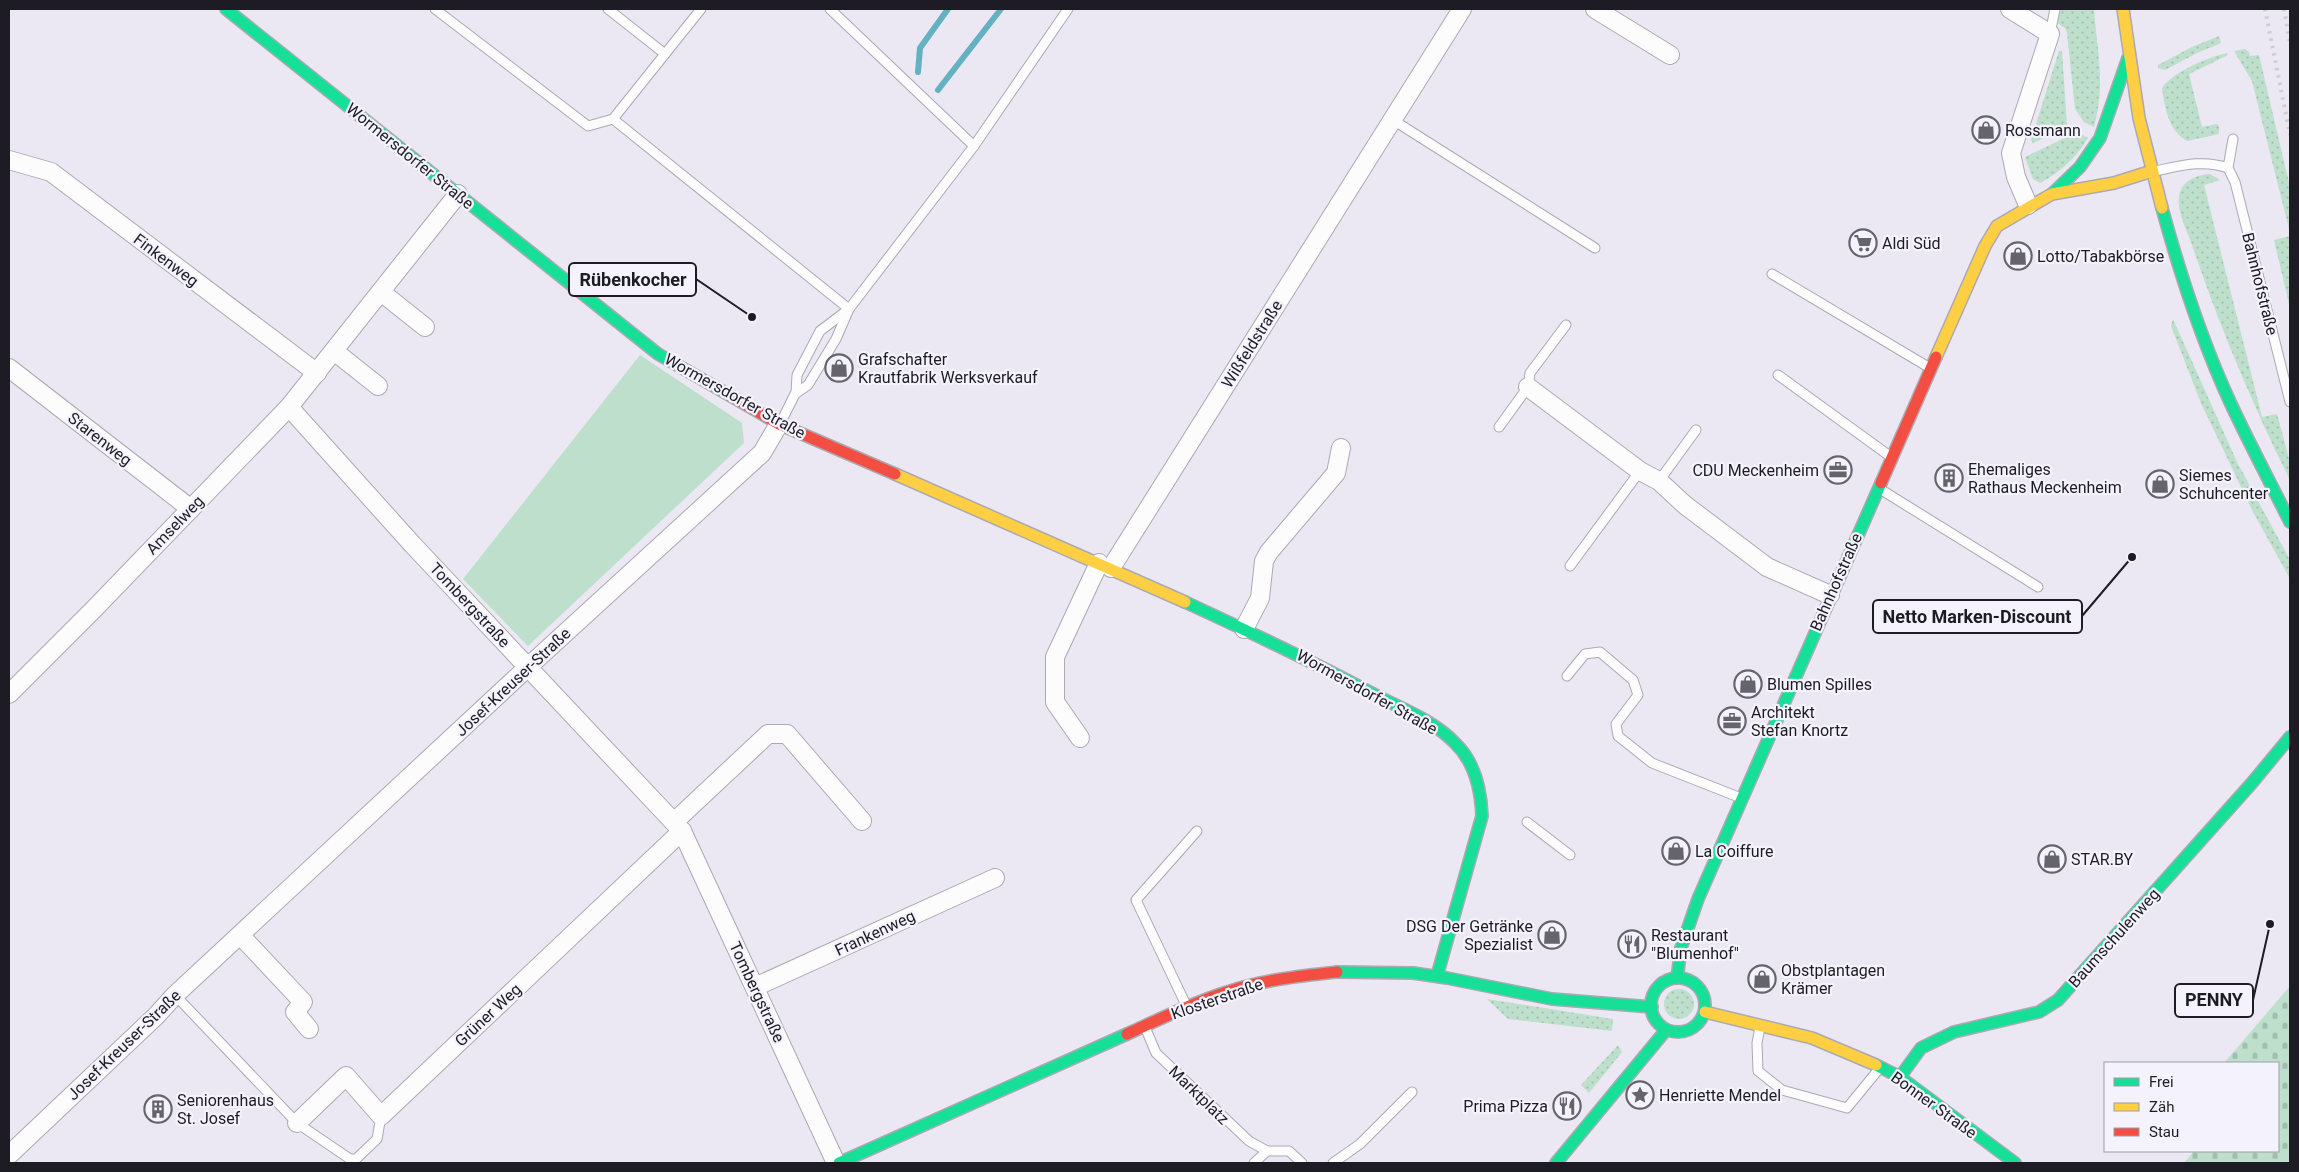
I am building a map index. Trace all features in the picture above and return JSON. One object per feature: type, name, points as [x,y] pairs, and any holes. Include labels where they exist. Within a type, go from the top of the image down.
[{"type":"street","name":"Wormersdorfer Straße","points":[[226,9],[658,354],[779,424],[1105,566],[1295,652],[1430,724],[1456,743],[1472,767],[1481,794],[1482,816],[1450,924],[1437,976]]},
{"type":"street","name":"Wißfeldstraße","points":[[1105,566],[1393,120],[1462,9]]},
{"type":"street","points":[[1596,9],[1670,55]]},
{"type":"street","points":[[2010,9],[2050,34],[2011,152],[2016,177],[2028,205]]},
{"type":"street","points":[[2123,9],[2139,118],[2178,268],[2195,317],[2230,402],[2290,522]]},
{"type":"street","name":"Bahnhofstraße","points":[[2052,194],[2080,167],[2100,138],[2129,56]]},
{"type":"street","name":"Finkenweg","points":[[9,160],[50,172],[317,374]]},
{"type":"street","name":"Bahnhofstraße","points":[[1677,978],[1681,948],[1698,899],[1985,246],[1997,226],[2028,205],[2052,194],[2114,183],[2152,172]]},
{"type":"street","name":"Amselweg","points":[[9,694],[95,608],[289,407],[458,194]]},
{"type":"street","points":[[381,292],[425,327]]},
{"type":"street","points":[[334,351],[378,386]]},
{"type":"street","name":"Starenweg","points":[[9,368],[191,509]]},
{"type":"street","points":[[1528,387],[1640,471],[1659,481],[1684,505],[1767,567],[1830,595]]},
{"type":"street","name":"Tombergstraße","points":[[289,407],[412,544],[678,827],[838,1163]]},
{"type":"street","name":"Josef-Kreuser-Straße","points":[[9,1155],[175,996],[528,667],[762,453],[779,424]]},
{"type":"street","points":[[1244,629],[1260,598],[1264,561],[1336,473],[1341,448]]},
{"type":"street","points":[[1080,738],[1054,702],[1055,657],[1105,566]]},
{"type":"street","points":[[678,827],[768,734],[787,734],[862,821]]},
{"type":"street","name":"Baumschulenweg","points":[[1900,1077],[1921,1048],[1929,1044],[1954,1032],[2039,1012],[2058,1000],[2290,737]]},
{"type":"street","name":"Grüner Weg","points":[[382,1116],[678,827]]},
{"type":"street","name":"Frankenweg","points":[[755,987],[995,878]]},
{"type":"street","points":[[241,936],[303,1002],[294,1012],[309,1029]]},
{"type":"street","name":"Klosterstraße","points":[[838,1163],[1187,1007],[1239,988],[1285,978],[1316,974],[1372,972],[1437,976],[1552,999],[1652,1007]]},
{"type":"street","points":[[1677,978],[1692,982],[1700,990],[1705,1000],[1705,1012],[1698,1024],[1686,1032],[1679,1033],[1666,1030],[1656,1020],[1652,1007],[1652,1000],[1660,986],[1677,978]]},
{"type":"street","name":"Bonner Straße","points":[[1705,1012],[1761,1024],[1812,1038],[1862,1057],[1900,1077],[2015,1163]]},
{"type":"street","points":[[1556,1163],[1666,1030]]},
{"type":"street","points":[[297,1123],[346,1076],[382,1116]]},
{"type":"lane","points":[[435,9],[588,126],[613,119],[701,9]]},
{"type":"lane","points":[[608,9],[665,54]]},
{"type":"lane","points":[[830,9],[974,146]]},
{"type":"lane","points":[[796,393],[808,385],[836,339],[849,309],[974,146],[1068,9]]},
{"type":"lane","points":[[2050,34],[2055,9]]},
{"type":"lane","points":[[613,119],[849,309]]},
{"type":"lane","points":[[1393,120],[1595,248]]},
{"type":"lane","name":"Bahnhofstraße","points":[[2232,139],[2228,168],[2235,182],[2290,402]]},
{"type":"lane","name":"Bahnhofstraße","points":[[2152,172],[2200,163],[2215,164],[2228,168]]},
{"type":"lane","points":[[1772,274],[1930,368]]},
{"type":"lane","points":[[779,424],[796,393],[798,375],[820,331],[849,309]]},
{"type":"lane","points":[[1498,427],[1528,387],[1530,373],[1566,326]]},
{"type":"lane","points":[[1778,375],[1891,457]]},
{"type":"lane","points":[[1659,481],[1696,430]]},
{"type":"lane","points":[[1570,566],[1640,471]]},
{"type":"lane","points":[[1878,487],[2038,587]]},
{"type":"lane","points":[[1567,676],[1585,654],[1600,652],[1633,680],[1638,695],[1616,724],[1618,736],[1652,763],[1741,798]]},
{"type":"lane","points":[[1527,822],[1570,855]]},
{"type":"lane","points":[[1187,1007],[1136,900],[1197,831]]},
{"type":"lane","points":[[175,996],[297,1123],[351,1161],[356,1159],[377,1139],[382,1116]]},
{"type":"lane","points":[[1761,1024],[1757,1043],[1758,1071],[1782,1090],[1847,1108],[1881,1067]]},
{"type":"lane","name":"Marktplatz","points":[[1144,1027],[1156,1053],[1249,1141],[1267,1152]]},
{"type":"lane","points":[[1333,1163],[1360,1144],[1412,1092]]},
{"type":"lane","points":[[1254,1163],[1267,1152],[1290,1152],[1302,1163]]},
{"type":"green space","points":[[2061,9],[2094,9],[2100,82],[2098,112],[2094,127],[2084,122],[2075,109],[2067,33],[2065,28],[2057,23]]},
{"type":"green space","points":[[2219,36],[2221,42],[2219,44],[2165,70],[2158,68],[2158,65],[2192,47]]},
{"type":"green space","points":[[2245,49],[2249,52],[2250,56],[2259,55],[2290,187],[2290,233],[2252,81],[2234,51]]},
{"type":"green space","points":[[2059,51],[2062,51],[2067,126],[2065,129],[2033,143],[2031,140]]},
{"type":"green space","points":[[2227,53],[2228,55],[2189,74],[2202,127],[2217,124],[2219,126],[2219,134],[2187,141],[2176,131],[2168,118],[2162,88],[2182,71],[2210,58]]},
{"type":"green space","points":[[2077,132],[2088,138],[2073,158],[2061,169],[2040,183],[2033,179],[2025,157]]},
{"type":"green space","points":[[2210,174],[2220,180],[2204,185],[2262,417],[2277,414],[2290,462],[2290,480],[2237,364],[2213,305],[2181,215],[2180,191],[2186,183],[2195,177]]},
{"type":"green space","points":[[2290,236],[2290,308],[2274,240]]},
{"type":"green space","points":[[2173,319],[2237,462],[2290,560],[2290,579],[2252,510],[2201,403],[2171,326]]},
{"type":"green space","points":[[640,355],[742,423],[744,443],[528,646],[463,579]]},
{"type":"green space","points":[[2290,986],[2290,1163],[2184,1163],[2193,1152],[2279,1152],[2279,1062],[2225,1062]]},
{"type":"green space","points":[[1679,989],[1690,993],[1694,1004],[1690,1015],[1679,1019],[1668,1015],[1664,1004],[1668,993]]},
{"type":"green space","points":[[1487,999],[1613,1019],[1612,1031],[1508,1019]]},
{"type":"green space","points":[[1618,1045],[1622,1052],[1589,1093],[1581,1085]]},
{"type":"waterway","points":[[918,72],[920,48],[948,9]]},
{"type":"waterway","points":[[938,90],[1001,9]]},
{"type":"railway","points":[[2265,9],[2290,135]]},
{"type":"railway","points":[[2284,9],[2290,43]]},
{"type":"traffic: fast","points":[[226,9],[658,354],[731,396]]},
{"type":"traffic: fast","points":[[2052,194],[2080,167],[2100,138],[2128,58]]},
{"type":"traffic: fast","points":[[2162,208],[2200,330],[2219,378],[2290,522]]},
{"type":"traffic: fast","points":[[1677,978],[1681,948],[1698,899],[1881,483]]},
{"type":"traffic: fast","points":[[1185,602],[1306,659],[1418,716],[1447,735],[1468,759],[1476,777],[1482,816],[1437,976]]},
{"type":"traffic: fast","points":[[1900,1077],[1921,1048],[1954,1032],[2039,1012],[2058,1000],[2251,784],[2290,737]]},
{"type":"traffic: fast","points":[[1337,972],[1413,973],[1552,999],[1652,1007]]},
{"type":"traffic: fast","points":[[1678,978],[1688,980],[1697,986],[1703,995],[1705,1005],[1703,1015],[1697,1024],[1688,1030],[1678,1032],[1668,1030],[1659,1024],[1653,1015],[1651,1005],[1653,995],[1659,986],[1668,980],[1678,978]]},
{"type":"traffic: fast","points":[[1556,1163],[1666,1030]]},
{"type":"traffic: fast","points":[[839,1163],[1127,1034]]},
{"type":"traffic: fast","points":[[1876,1065],[1900,1077],[2015,1163]]},
{"type":"traffic: slow","points":[[2123,9],[2139,118],[2162,208]]},
{"type":"traffic: slow","points":[[1936,357],[1985,246],[1997,226],[2052,194],[2114,183],[2152,171]]},
{"type":"traffic: slow","points":[[895,474],[1185,602]]},
{"type":"traffic: slow","points":[[1705,1012],[1812,1038],[1876,1065]]},
{"type":"traffic: jam","points":[[1881,483],[1936,357]]},
{"type":"traffic: jam","points":[[731,396],[779,424],[895,474]]},
{"type":"traffic: jam","points":[[1127,1034],[1189,1006],[1240,988],[1281,979],[1337,972]]},
{"type":"place","name":"Rossmann","points":[[1986,130]]},
{"type":"place","name":"Aldi Süd","points":[[1863,243]]},
{"type":"place","name":"Lotto/Tabakbörse","points":[[2018,256]]},
{"type":"place","name":"Rübenkocher","points":[[752,317]]},
{"type":"place","name":"Grafschafter Krautfabrik Werksverkauf","points":[[839,368]]},
{"type":"place","name":"CDU Meckenheim","points":[[1838,470]]},
{"type":"place","name":"Ehemaliges Rathaus Meckenheim","points":[[1949,478]]},
{"type":"place","name":"Siemes Schuhcenter","points":[[2160,484]]},
{"type":"place","name":"Netto Marken-Discount","points":[[2132,557]]},
{"type":"place","name":"Blumen Spilles","points":[[1748,684]]},
{"type":"place","name":"Architekt Stefan Knortz","points":[[1732,721]]},
{"type":"place","name":"La Coiffure","points":[[1676,851]]},
{"type":"place","name":"STAR.BY","points":[[2052,859]]},
{"type":"place","name":"PENNY","points":[[2270,924]]},
{"type":"place","name":"DSG Der Getränke Spezialist","points":[[1552,935]]},
{"type":"place","name":"Restaurant \"Blumenhof\"","points":[[1632,944]]},
{"type":"place","name":"Obstplantagen Krämer","points":[[1762,979]]},
{"type":"place","name":"Henriette Mendel","points":[[1640,1095]]},
{"type":"place","name":"Prima Pizza","points":[[1567,1106]]},
{"type":"place","name":"Seniorenhaus St. Josef","points":[[158,1109]]}]
